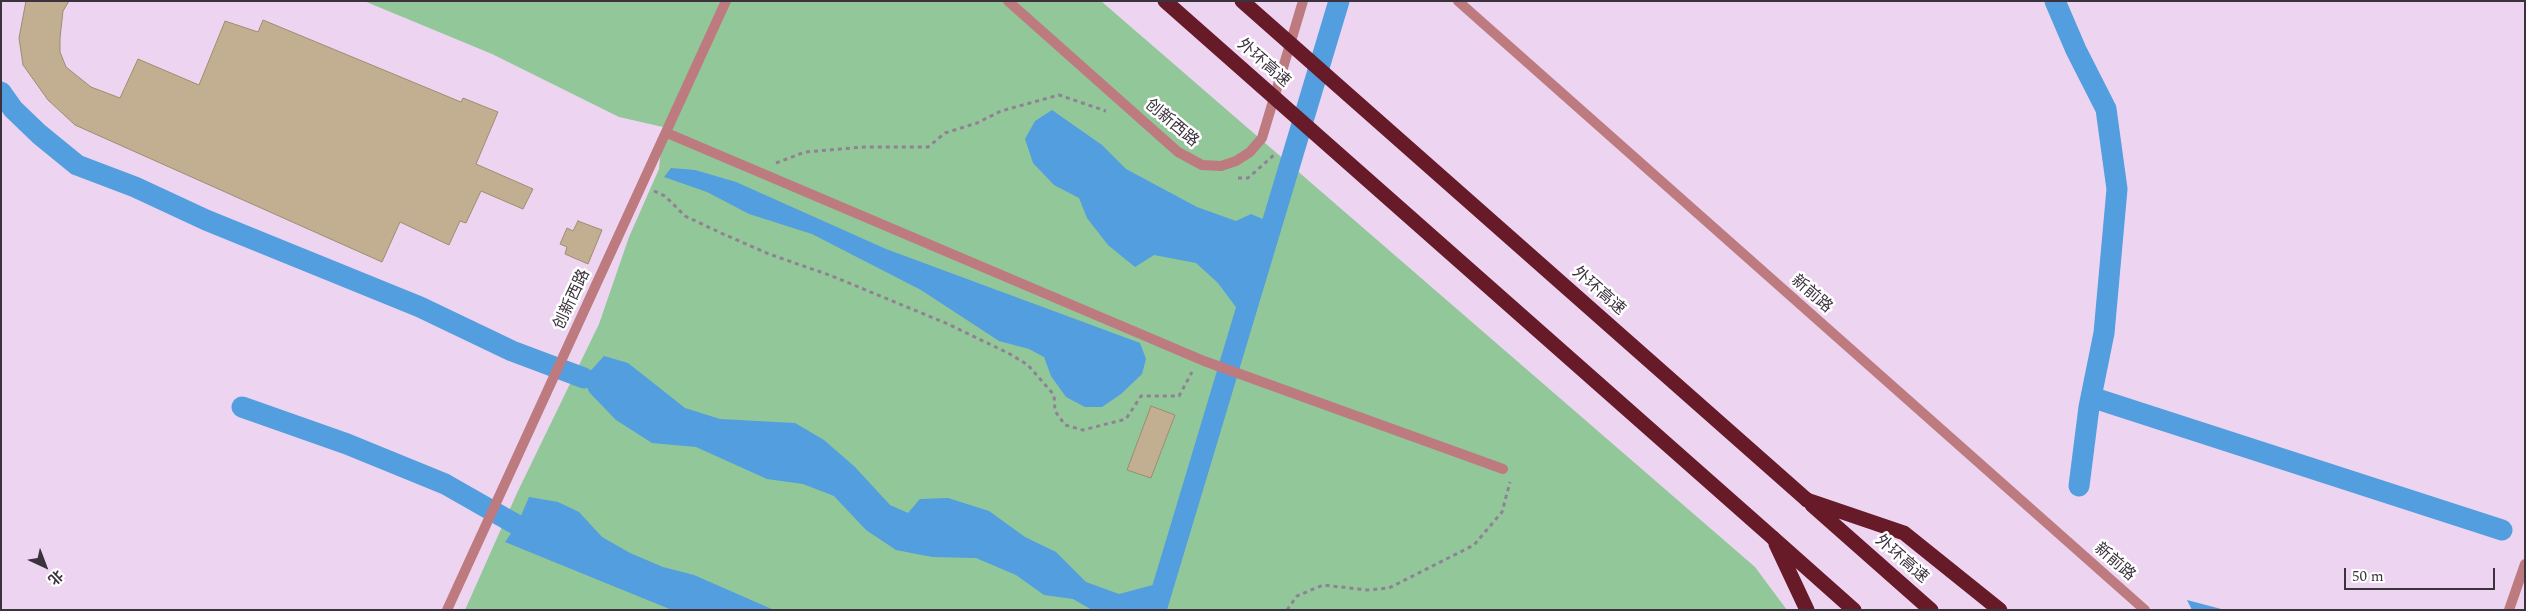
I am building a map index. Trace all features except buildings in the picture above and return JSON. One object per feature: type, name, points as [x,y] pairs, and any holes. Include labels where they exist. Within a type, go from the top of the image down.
[{"type":"highway","name":"外环高速","points":[[1165,1],[1854,610]]},
{"type":"highway","name":"外环高速","points":[[1242,1],[1931,610]]},
{"type":"highway","points":[[1807,500],[1904,533],[2000,610]]},
{"type":"highway","points":[[1773,538],[1807,610]]},
{"type":"street","name":"创新西路","points":[[447,610],[726,1]]},
{"type":"street","name":"创新西路","points":[[1008,1],[1178,152],[1202,165],[1221,166],[1236,161],[1250,152],[1262,138],[1303,1]]},
{"type":"street","name":"新前路","points":[[1458,1],[2145,610]]},
{"type":"street","points":[[667,133],[1200,359],[1503,470]]},
{"type":"street","points":[[2509,610],[2522,582],[2525,564]]},
{"type":"path","points":[[761,173],[779,161],[805,152],[864,148],[928,147],[945,133],[977,123],[1001,111],[1060,96],[1104,109],[1112,115]]},
{"type":"path","points":[[1234,178],[1248,178],[1274,155]]},
{"type":"path","points":[[642,186],[665,196],[685,216],[721,233],[769,254],[832,276],[948,324],[1008,353],[1028,365],[1054,396],[1055,411],[1065,425],[1083,430],[1107,426],[1126,419],[1141,396],[1179,396],[1200,359]]},
{"type":"path","points":[[1287,610],[1297,596],[1323,585],[1367,590],[1389,588],[1474,545],[1502,512],[1510,491],[1510,481],[1503,470]]},
{"type":"green space","points":[[364,1],[1101,1],[1755,567],[1787,610],[465,610],[517,493],[599,324],[629,237],[659,169],[663,127],[619,117],[492,54]]},
{"type":"water","points":[[1052,110],[1102,145],[1126,169],[1197,207],[1236,221],[1251,214],[1272,223],[1244,318],[1218,283],[1196,263],[1154,255],[1135,267],[1108,245],[1087,218],[1079,198],[1054,185],[1033,163],[1025,139],[1035,121]]},
{"type":"water","points":[[671,168],[695,170],[736,182],[886,249],[1140,343],[1146,359],[1142,374],[1121,394],[1102,407],[1085,407],[1066,397],[1051,376],[1044,357],[1029,349],[999,341],[921,290],[812,234],[749,214],[707,192],[664,177]]},
{"type":"water","points":[[604,356],[628,363],[685,408],[720,419],[795,423],[824,440],[855,467],[890,505],[908,513],[920,499],[948,498],[989,511],[1025,537],[1056,552],[1086,582],[1119,594],[1164,582],[1158,601],[1162,610],[1092,610],[1073,599],[1044,595],[1016,575],[976,558],[932,557],[896,550],[866,530],[834,496],[803,484],[767,479],[696,447],[652,443],[616,420],[589,392],[584,378]]},
{"type":"water","points":[[529,497],[558,502],[579,512],[602,537],[630,553],[663,567],[694,575],[774,610],[672,610],[505,542],[517,525]]},
{"type":"water","points":[[2187,600],[2225,610],[2192,610]]},
{"type":"waterway","points":[[1156,610],[1339,1]]},
{"type":"waterway","points":[[2055,1],[2076,50],[2106,109],[2117,189],[2104,333],[2089,407],[2079,486]]},
{"type":"waterway","points":[[1,92],[13,109],[39,134],[77,165],[135,187],[206,220],[420,307],[512,351],[584,378]]},
{"type":"waterway","points":[[2091,397],[2502,530]]},
{"type":"waterway","points":[[242,407],[347,444],[445,484],[517,525]]}]
